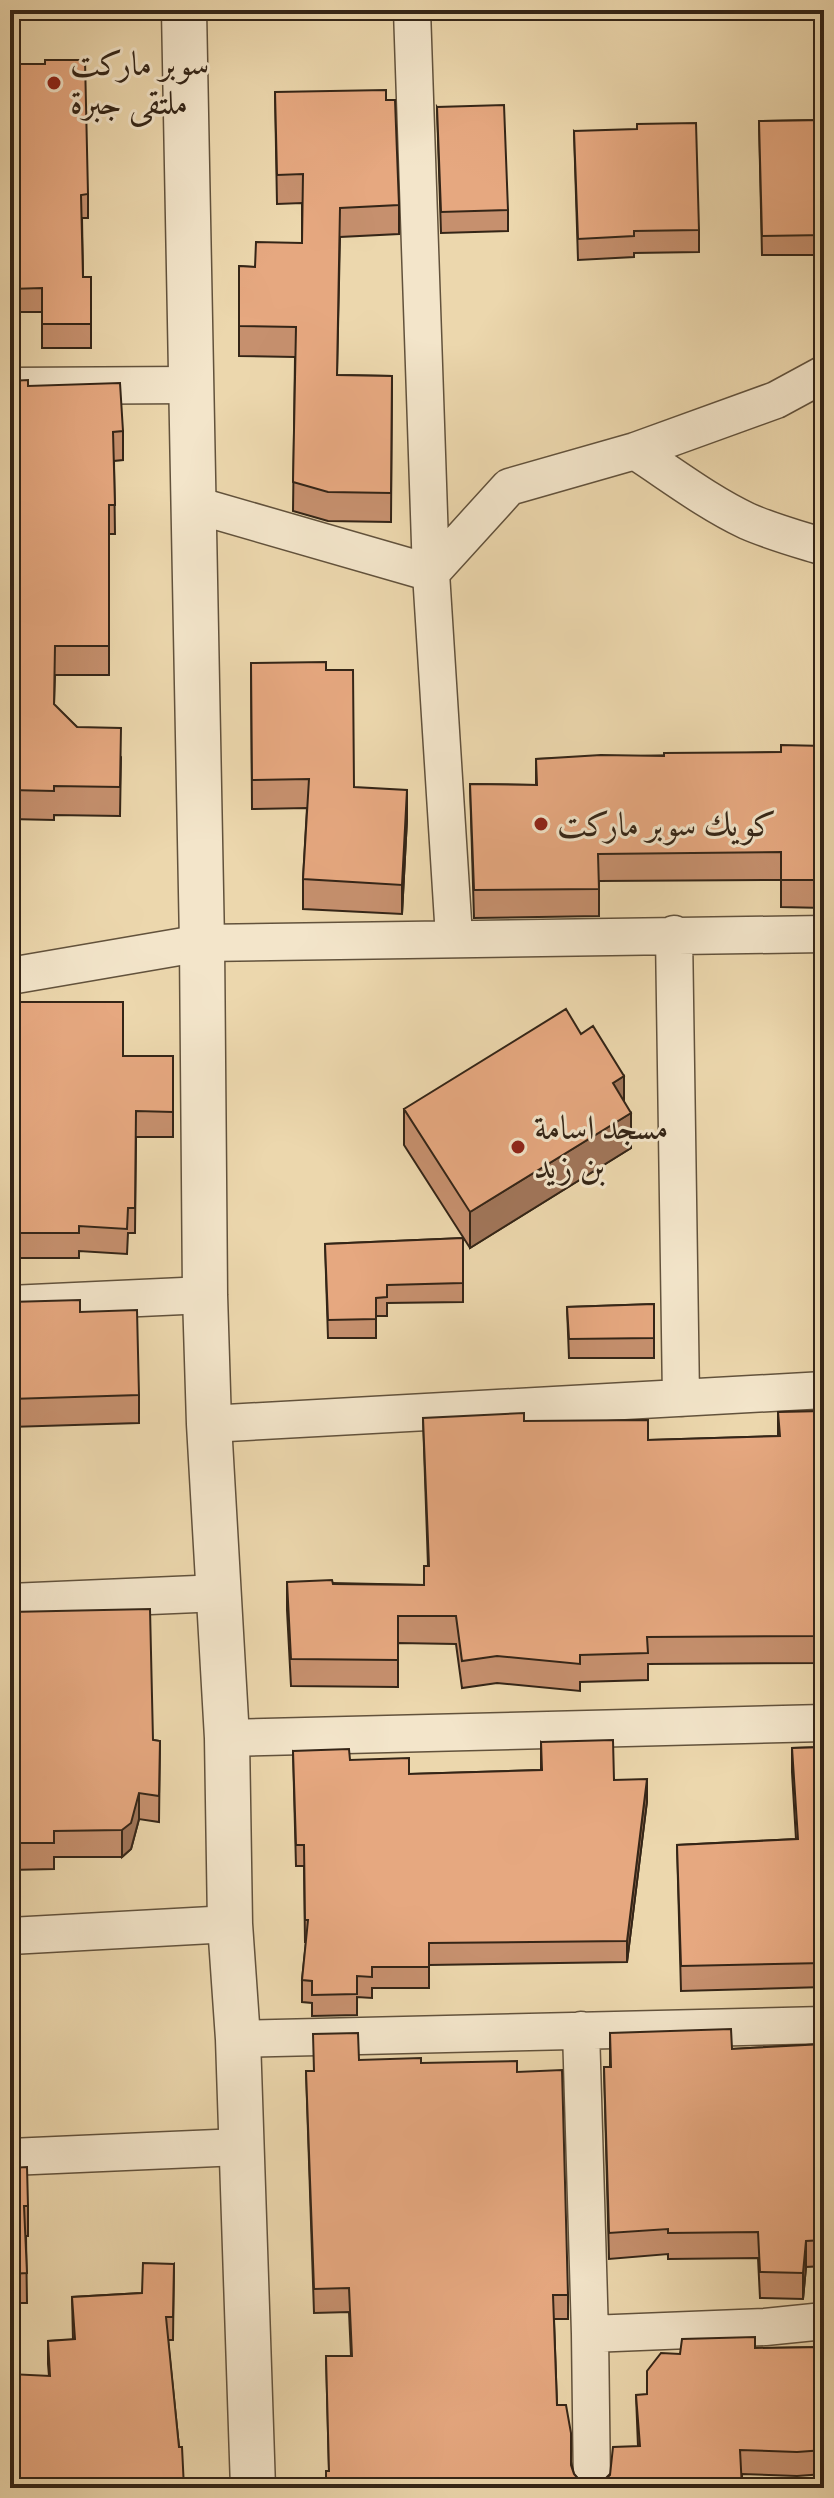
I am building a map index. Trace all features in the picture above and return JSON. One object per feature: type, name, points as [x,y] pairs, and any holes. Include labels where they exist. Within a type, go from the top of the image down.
[{"type":"street","points":[[184,10],[202,943],[205,1295],[209,1424],[227,1738],[230,1924],[238,2039],[253,2488]]},
{"type":"street","points":[[412,10],[431,573],[454,937]]},
{"type":"street","points":[[431,573],[509,487],[635,451],[776,400],[824,374]]},
{"type":"street","points":[[10,386],[192,385]]},
{"type":"street","points":[[635,451],[718,506],[785,536],[824,547]]},
{"type":"street","points":[[192,504],[431,573]]},
{"type":"street","points":[[674,934],[681,1398]]},
{"type":"street","points":[[10,976],[202,943],[824,934]]},
{"type":"street","points":[[10,1304],[205,1295]]},
{"type":"street","points":[[209,1424],[824,1390]]},
{"type":"street","points":[[10,1602],[220,1593]]},
{"type":"street","points":[[227,1738],[824,1723]]},
{"type":"street","points":[[10,1936],[230,1924]]},
{"type":"street","points":[[238,2039],[824,2025]]},
{"type":"street","points":[[581,2030],[592,2488]]},
{"type":"street","points":[[10,2157],[240,2147]]},
{"type":"street","points":[[590,2334],[765,2327],[824,2321]]},
{"type":"building","points":[[45,60],[85,60],[88,194],[81,195],[83,277],[91,277],[91,324],[42,324],[42,288],[10,289],[10,64],[45,64]]},
{"type":"building","points":[[823,88],[824,235],[762,236],[759,121],[823,120]]},
{"type":"building","points":[[386,90],[386,100],[395,100],[399,205],[340,208],[337,375],[392,376],[391,493],[328,492],[293,482],[296,327],[239,326],[239,266],[255,267],[256,242],[302,243],[303,174],[277,175],[275,92]]},
{"type":"building","points":[[504,105],[508,210],[441,212],[437,107]]},
{"type":"building","points":[[696,123],[699,230],[634,231],[634,236],[578,239],[574,131],[637,129],[637,124]]},
{"type":"building","points":[[28,380],[28,386],[120,383],[123,431],[113,432],[115,505],[109,505],[109,646],[55,646],[54,704],[77,727],[121,728],[120,787],[54,786],[54,791],[10,790],[10,381]]},
{"type":"building","points":[[326,662],[326,670],[353,670],[354,787],[407,790],[402,885],[303,879],[309,779],[252,780],[251,663]]},
{"type":"building","points":[[781,745],[824,746],[824,880],[781,880],[781,852],[598,854],[599,889],[474,890],[470,784],[537,785],[536,759],[781,752]]},
{"type":"building","points":[[10,1002],[123,1002],[123,1056],[173,1056],[173,1112],[136,1111],[135,1208],[128,1208],[127,1229],[79,1226],[79,1233],[10,1233]]},
{"type":"building","name":"مسجد اسامة بن زيد","points":[[566,1009],[581,1034],[593,1026],[624,1076],[613,1083],[631,1113],[470,1212],[404,1109]]},
{"type":"building","points":[[463,1238],[463,1283],[387,1285],[387,1297],[376,1298],[376,1319],[328,1320],[325,1244]]},
{"type":"building","points":[[80,1300],[80,1312],[137,1310],[139,1395],[10,1399],[10,1302]]},
{"type":"building","points":[[654,1304],[654,1338],[569,1339],[567,1307]]},
{"type":"building","points":[[824,1411],[824,1636],[647,1637],[648,1653],[580,1655],[580,1664],[497,1656],[462,1661],[456,1616],[398,1616],[398,1660],[291,1659],[287,1582],[332,1580],[333,1584],[424,1585],[424,1566],[429,1566],[423,1418],[524,1413],[524,1421],[648,1420],[648,1440],[780,1436],[778,1412]]},
{"type":"building","points":[[150,1609],[153,1740],[160,1741],[159,1796],[139,1793],[131,1823],[122,1830],[54,1831],[54,1843],[10,1843],[10,1612]]},
{"type":"building","points":[[613,1740],[614,1780],[647,1779],[627,1941],[429,1943],[429,1967],[372,1967],[372,1977],[357,1976],[357,1994],[312,1995],[312,1981],[302,1980],[308,1920],[305,1920],[304,1845],[296,1845],[293,1751],[349,1749],[350,1760],[409,1758],[409,1774],[542,1770],[541,1742]]},
{"type":"building","points":[[824,1747],[824,1963],[681,1966],[677,1845],[798,1839],[792,1748]]},
{"type":"building","points":[[10,1982],[20,1982],[20,2088],[10,2088]]},
{"type":"building","points":[[731,2029],[732,2049],[824,2044],[824,2240],[806,2241],[803,2273],[760,2272],[758,2232],[668,2233],[668,2229],[609,2233],[604,2067],[611,2067],[610,2033]]},
{"type":"building","points":[[358,2033],[359,2060],[421,2058],[421,2063],[517,2061],[517,2072],[562,2070],[568,2295],[553,2295],[557,2405],[566,2405],[571,2433],[571,2465],[581,2482],[593,2485],[610,2475],[613,2447],[640,2446],[636,2395],[647,2394],[647,2371],[661,2353],[680,2354],[682,2339],[755,2337],[755,2348],[824,2347],[824,2450],[740,2450],[742,2488],[326,2488],[326,2471],[329,2471],[326,2356],[352,2356],[349,2288],[314,2289],[306,2071],[314,2071],[313,2034]]},
{"type":"building","points":[[27,2167],[28,2206],[24,2206],[27,2273],[10,2274],[10,2168]]},
{"type":"building","points":[[143,2263],[174,2264],[173,2317],[166,2317],[184,2488],[10,2488],[10,2374],[50,2376],[48,2341],[75,2339],[72,2297],[142,2293]]},
{"type":"place","name":"سوبر ماركت ملتقى جبرة","points":[[54,83]]},
{"type":"place","name":"كويك سوبر ماركت","points":[[541,824]]},
{"type":"place","name":"مسجد اسامة بن زيد","points":[[518,1147]]}]
